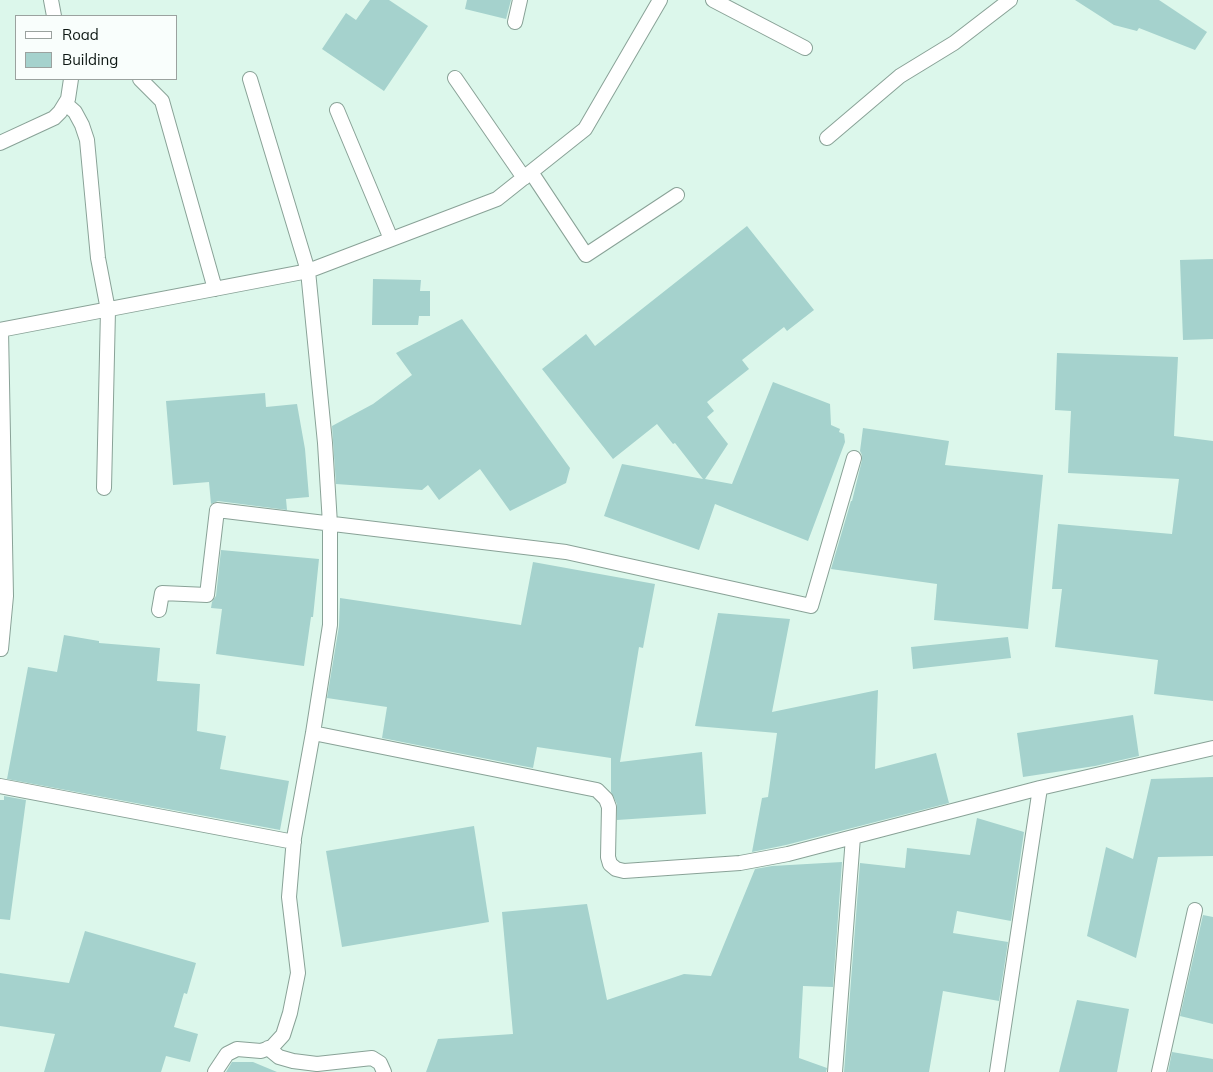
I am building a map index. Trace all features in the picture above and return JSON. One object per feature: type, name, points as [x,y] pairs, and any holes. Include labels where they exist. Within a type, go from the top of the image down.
[{"type":"street","points":[[50,0],[54,15]]},
{"type":"street","points":[[515,22],[520,0]]},
{"type":"street","points":[[1,649],[6,596],[0,330],[308,271],[497,198],[585,129],[660,0]]},
{"type":"street","points":[[714,0],[805,48]]},
{"type":"street","points":[[827,138],[900,76],[954,43],[1010,0]]},
{"type":"street","points":[[455,78],[586,255],[677,195]]},
{"type":"street","points":[[215,1072],[227,1054],[237,1050],[261,1051],[278,1041],[283,1035],[290,1013],[298,973],[289,897],[294,842],[330,625],[330,524],[308,271],[250,79]]},
{"type":"street","points":[[0,142],[54,118],[66,104],[70,92],[71,80]]},
{"type":"street","points":[[141,80],[162,101],[215,289]]},
{"type":"street","points":[[66,104],[75,112],[87,140],[98,258],[108,310],[104,488]]},
{"type":"street","points":[[337,110],[391,239]]},
{"type":"street","points":[[159,610],[162,594],[207,595],[217,510],[566,552],[811,606],[854,458]]},
{"type":"street","points":[[313,733],[597,790],[606,799],[608,804],[608,857],[610,864],[619,870],[740,863],[788,854],[1040,788],[1213,748]]},
{"type":"street","points":[[0,786],[294,842]]},
{"type":"street","points":[[997,1072],[1040,788]]},
{"type":"street","points":[[835,1072],[853,837]]},
{"type":"street","points":[[1159,1072],[1195,910]]},
{"type":"street","points":[[268,1048],[279,1057],[317,1064],[372,1058],[380,1063],[384,1072]]},
{"type":"building","points":[[370,0],[389,0],[428,26],[384,91],[322,49],[346,13],[356,20]]},
{"type":"building","points":[[467,0],[511,0],[506,19],[465,9]]},
{"type":"building","points":[[1075,0],[1159,0],[1207,32],[1195,50],[1139,28],[1137,31],[1114,25]]},
{"type":"building","points":[[747,226],[814,310],[787,331],[784,327],[742,360],[749,369],[707,402],[714,411],[707,417],[728,444],[705,479],[732,484],[773,382],[830,404],[831,425],[840,429],[839,432],[844,434],[845,442],[808,541],[715,504],[699,550],[604,516],[622,464],[703,479],[675,443],[673,444],[657,424],[613,459],[542,369],[586,334],[595,346]]},
{"type":"building","points":[[1213,259],[1213,339],[1183,340],[1180,260]]},
{"type":"building","points":[[373,279],[421,280],[420,291],[430,291],[430,316],[419,316],[418,325],[372,325]]},
{"type":"building","points":[[462,319],[570,468],[566,483],[510,511],[480,469],[439,500],[428,485],[422,490],[336,484],[332,426],[373,404],[412,375],[396,353]]},
{"type":"building","points":[[1057,353],[1178,357],[1174,436],[1213,441],[1213,701],[1154,694],[1158,660],[1055,647],[1062,589],[1052,589],[1058,524],[1172,534],[1179,479],[1068,473],[1071,411],[1055,410]]},
{"type":"building","points":[[265,393],[266,407],[297,404],[305,449],[309,497],[286,499],[287,510],[218,501],[211,504],[209,482],[173,485],[166,401]]},
{"type":"building","points":[[863,428],[949,441],[945,465],[1043,475],[1028,629],[934,620],[937,584],[831,569],[852,501],[862,460],[860,451]]},
{"type":"building","points":[[221,550],[319,559],[313,617],[311,617],[304,666],[216,654],[222,609],[211,608],[216,596]]},
{"type":"building","points":[[533,562],[655,584],[643,648],[639,647],[620,762],[702,752],[706,814],[617,820],[617,804],[611,792],[611,758],[537,747],[533,768],[382,738],[387,707],[327,698],[339,626],[340,598],[521,625]]},
{"type":"building","points":[[718,613],[790,619],[772,712],[878,690],[875,769],[936,753],[949,803],[752,852],[762,798],[768,797],[777,733],[695,726]]},
{"type":"building","points":[[64,635],[99,641],[99,643],[160,648],[157,681],[200,684],[197,731],[226,736],[220,769],[289,781],[280,830],[7,779],[28,667],[57,672]]},
{"type":"building","points":[[1008,637],[1011,658],[913,669],[911,647]]},
{"type":"building","points":[[1133,715],[1139,756],[1095,766],[1023,777],[1017,733]]},
{"type":"building","points":[[1213,777],[1213,856],[1158,857],[1136,958],[1087,936],[1106,847],[1133,859],[1151,779]]},
{"type":"building","points":[[4,796],[26,800],[10,920],[0,919],[0,800],[4,800]]},
{"type":"building","points":[[977,818],[1024,832],[1011,921],[957,911],[953,933],[1008,942],[999,1001],[943,991],[929,1072],[844,1072],[860,863],[905,868],[907,848],[970,855]]},
{"type":"building","points":[[474,826],[489,922],[342,947],[326,851]]},
{"type":"building","points":[[842,862],[833,987],[803,986],[799,1058],[827,1068],[826,1072],[426,1072],[438,1039],[513,1034],[502,912],[587,904],[607,1000],[684,974],[711,976],[755,869],[772,866]]},
{"type":"building","points":[[1203,915],[1213,917],[1213,1024],[1180,1016]]},
{"type":"building","points":[[85,931],[196,963],[187,994],[184,993],[174,1027],[198,1034],[190,1062],[166,1056],[161,1072],[44,1072],[55,1034],[0,1026],[0,973],[69,983]]},
{"type":"building","points":[[1077,1000],[1129,1009],[1117,1072],[1059,1072]]},
{"type":"building","points":[[1172,1052],[1213,1059],[1213,1072],[1168,1072]]},
{"type":"building","points":[[232,1062],[253,1062],[277,1072],[226,1072]]}]
